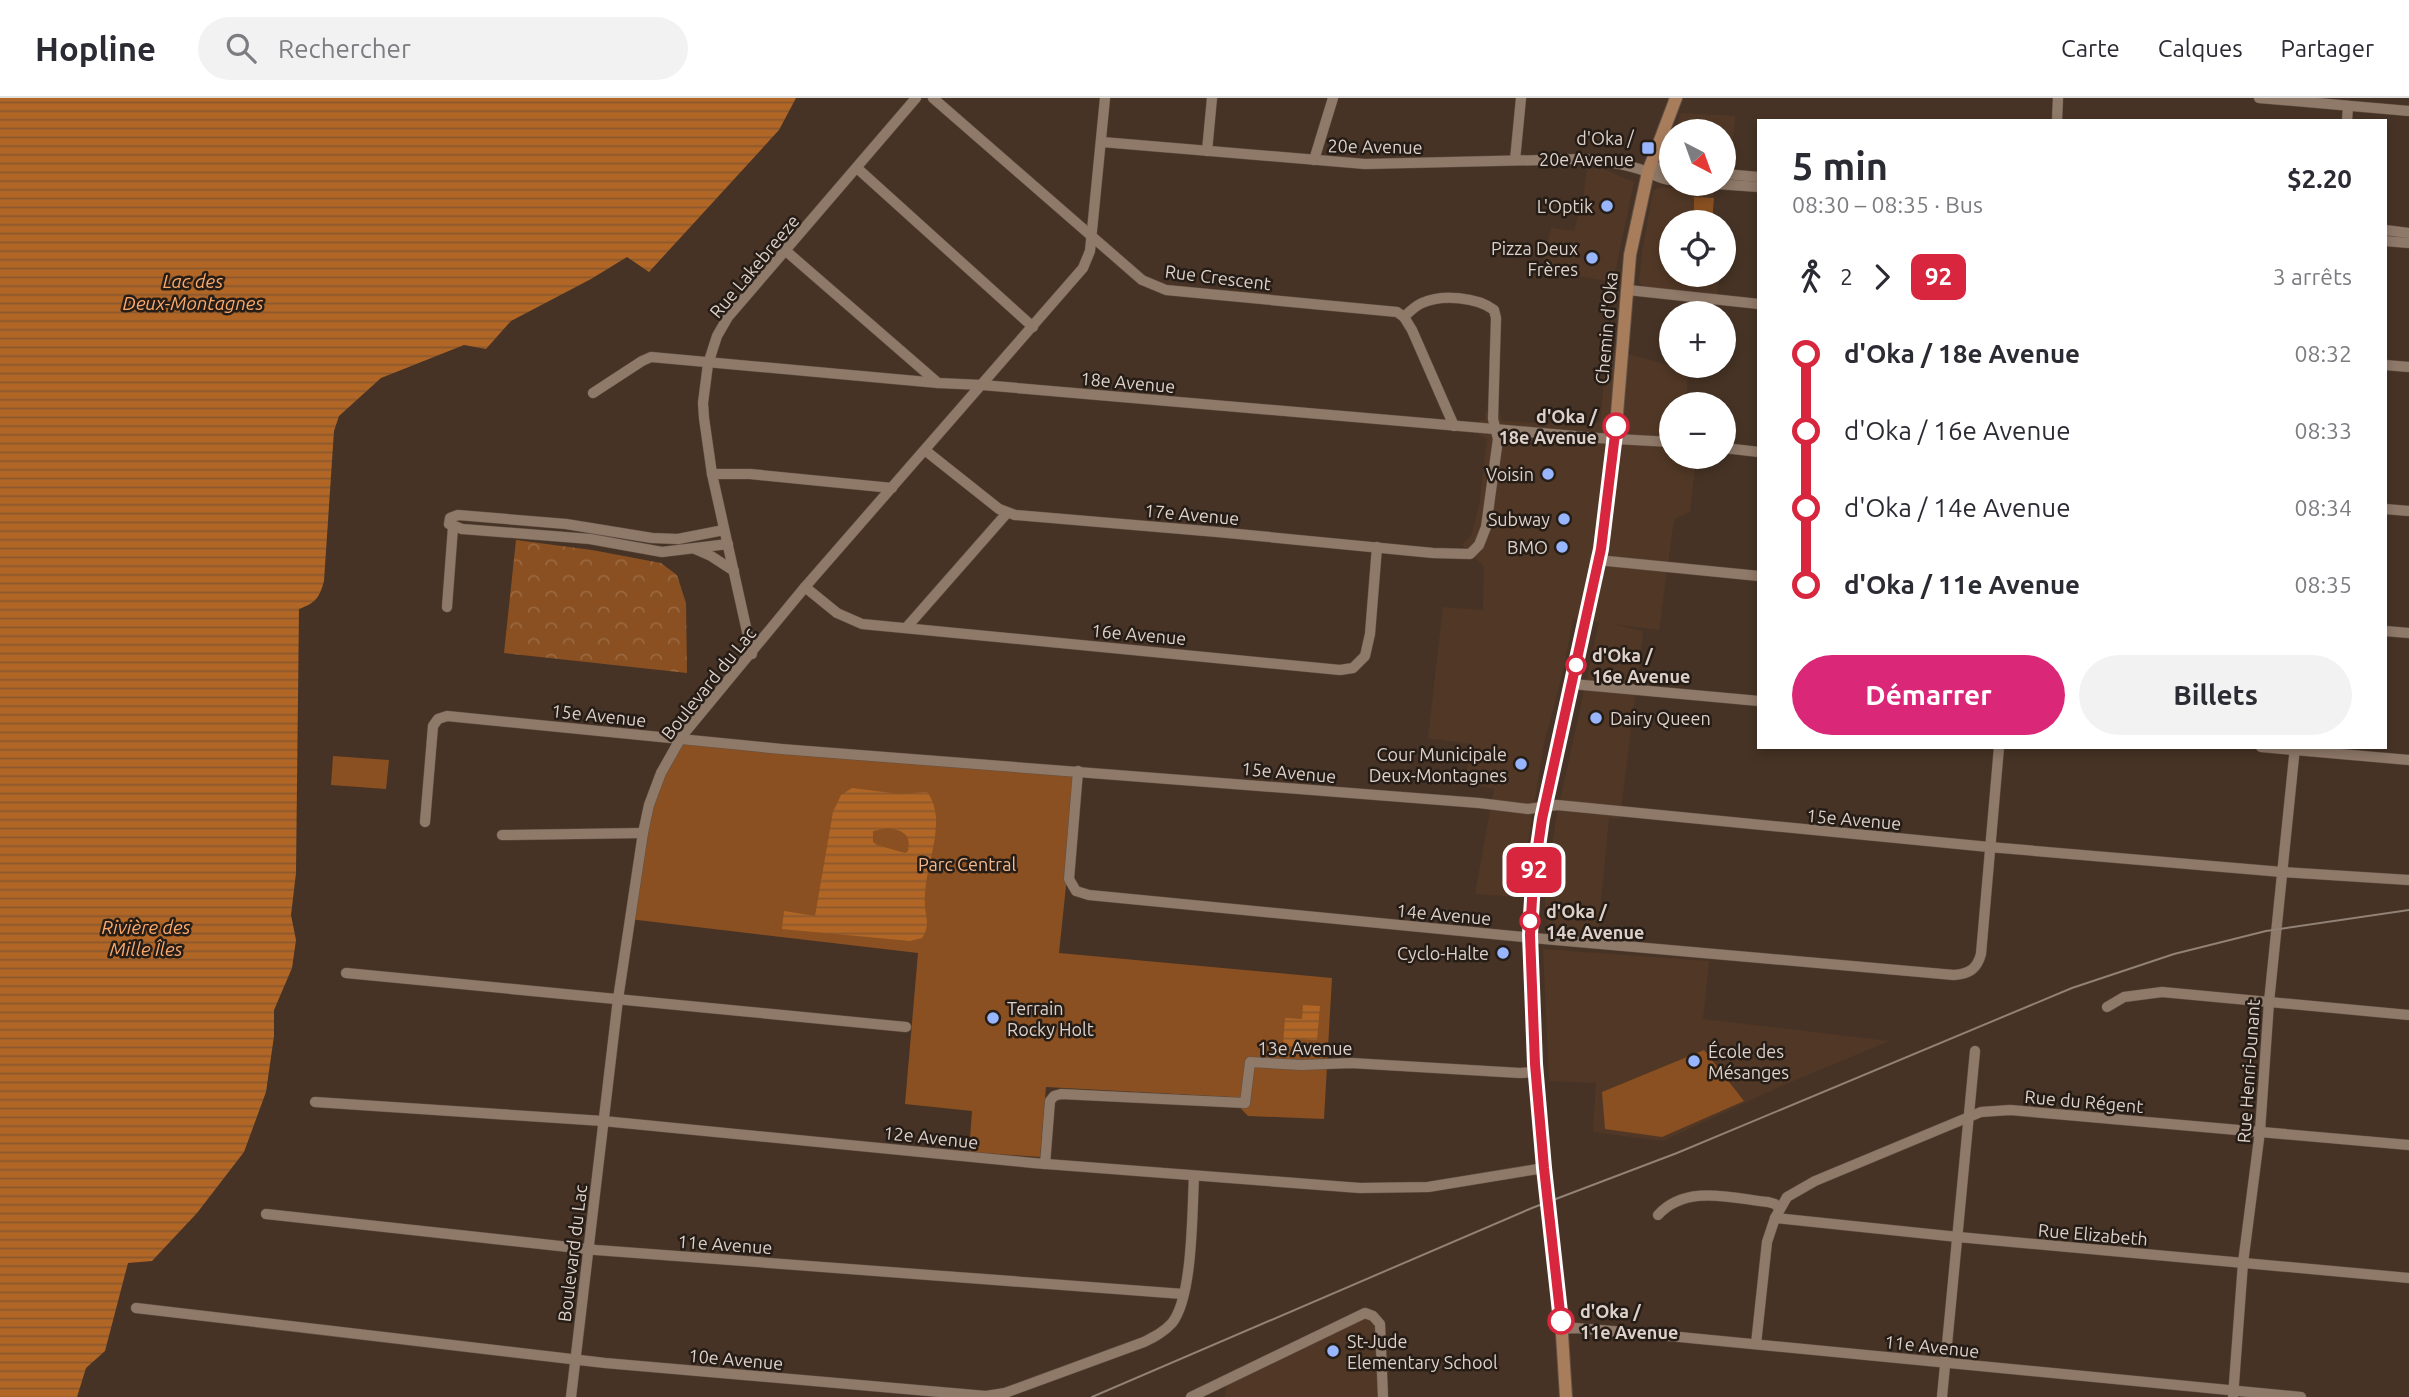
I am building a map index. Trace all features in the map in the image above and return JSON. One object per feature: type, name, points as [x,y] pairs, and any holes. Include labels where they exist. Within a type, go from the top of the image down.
[{"type":"main road","name":"Chemin d'Oka","points":[[1566,1397],[1561,1318],[1536,1072],[1530,937],[1535,862],[1602,540],[1630,256],[1648,172],[1675,98]]},
{"type":"street","name":"Rue Lakebreeze","points":[[752,654],[712,474],[703,403],[708,364],[717,336],[728,317],[916,98]]},
{"type":"street","name":"Rue Crescent","points":[[933,98],[1142,280],[1166,290],[1380,309],[1397,312],[1404,317]]},
{"type":"street","name":"Boulevard du Lac","points":[[571,1397],[618,999],[643,833],[649,805],[661,773],[681,739],[805,587],[1083,268],[1090,251],[1105,98]]},
{"type":"street","points":[[1207,151],[1212,98]]},
{"type":"street","points":[[1314,160],[1333,98]]},
{"type":"street","points":[[1515,160],[1521,98]]},
{"type":"street","points":[[2057,119],[2058,98]]},
{"type":"street","points":[[2259,98],[2409,111]]},
{"type":"street","points":[[2347,119],[2348,106]]},
{"type":"street","name":"20e Avenue","points":[[1102,142],[1375,164],[1592,160],[1648,172],[1659,179]]},
{"type":"street","points":[[858,168],[1033,327]]},
{"type":"street","name":"20e Avenue","points":[[1648,172],[1659,168]]},
{"type":"street","points":[[1736,175],[1757,177]]},
{"type":"street","points":[[1736,185],[1757,187]]},
{"type":"street","points":[[2387,230],[2409,233]]},
{"type":"street","points":[[2387,240],[2409,243]]},
{"type":"street","points":[[786,251],[937,383]]},
{"type":"street","points":[[1628,290],[1757,304]]},
{"type":"street","points":[[1454,426],[1404,317],[1420,304],[1436,298],[1478,301],[1494,310],[1495,428]]},
{"type":"street","name":"18e Avenue","points":[[593,393],[642,360],[652,358],[1659,441]]},
{"type":"street","points":[[2387,365],[2409,366]]},
{"type":"street","name":"17e Avenue","points":[[1007,513],[1461,555],[1475,551],[1486,527],[1498,439],[1495,428]]},
{"type":"street","points":[[1736,449],[1757,452]]},
{"type":"street","points":[[906,628],[1007,513],[926,451]]},
{"type":"street","points":[[712,474],[750,474],[892,488]]},
{"type":"street","points":[[2387,509],[2409,511]]},
{"type":"street","points":[[724,530],[678,538],[652,538],[566,524],[458,515],[450,518],[449,524],[453,527],[590,539],[663,552],[728,544]]},
{"type":"street","points":[[447,607],[453,527]]},
{"type":"street","name":"16e Avenue","points":[[805,587],[837,613],[862,624],[1326,668],[1353,668],[1365,656],[1370,634],[1377,547]]},
{"type":"street","points":[[695,549],[734,571]]},
{"type":"street","points":[[1597,560],[1757,576]]},
{"type":"street","points":[[2387,631],[2409,633]]},
{"type":"street","points":[[1572,684],[1757,701]]},
{"type":"street","name":"15e Avenue","points":[[425,822],[433,726],[439,719],[447,716],[681,739],[1528,809],[1557,805],[1989,847],[2409,880]]},
{"type":"street","points":[[1989,847],[1999,749]]},
{"type":"street","points":[[2295,749],[2409,760]]},
{"type":"street","name":"Rue Henri-Dunant","points":[[2233,1394],[2243,1264],[2260,1131],[2269,1002],[2295,749]]},
{"type":"street","name":"14e Avenue","points":[[1077,771],[1069,875],[1072,886],[1083,893],[1125,900],[1948,975],[1965,974],[1973,970],[1980,958],[1989,847]]},
{"type":"street","points":[[502,835],[643,833]]},
{"type":"street","points":[[346,973],[906,1027]]},
{"type":"street","points":[[2107,1007],[2124,997],[2162,992],[2409,1015]]},
{"type":"street","points":[[1942,1397],[1975,1051]]},
{"type":"street","name":"13e Avenue","points":[[1045,1164],[1050,1101],[1061,1094],[1245,1104],[1250,1062],[1301,1065],[1351,1062],[1536,1072]]},
{"type":"street","name":"12e Avenue","points":[[315,1102],[603,1121],[1045,1164],[1360,1188],[1428,1187],[1544,1168]]},
{"type":"street","name":"Rue du Régent","points":[[1778,1214],[1787,1197],[1815,1181],[1981,1112],[2010,1110],[2409,1145]]},
{"type":"street","name":"10e Avenue","points":[[136,1308],[574,1360],[883,1392],[986,1396],[1005,1393],[1144,1342],[1163,1332],[1174,1321],[1188,1271],[1194,1177]]},
{"type":"street","points":[[1658,1215],[1668,1204],[1693,1194],[1775,1204],[1778,1214],[1767,1242],[1756,1344]]},
{"type":"street","name":"11e Avenue","points":[[266,1214],[589,1250],[1183,1294]]},
{"type":"street","name":"Rue Elizabeth","points":[[1778,1214],[1958,1237],[2409,1278]]},
{"type":"street","points":[[1191,1397],[1365,1313],[1373,1316],[1380,1324],[1383,1397]]},
{"type":"street","name":"11e Avenue","points":[[1560,1329],[1576,1328],[1756,1344],[2233,1394],[2301,1397]]},
{"type":"shaded area","points":[[1681,113],[1735,116],[1735,119],[1679,119]]},
{"type":"shaded area","points":[[1601,168],[1634,182],[1613,282],[1542,270],[1551,228],[1574,231],[1583,199],[1587,169]]},
{"type":"shaded area","points":[[1659,188],[1659,196],[1714,196],[1713,210],[1659,210],[1659,287],[1718,287],[1717,294],[1644,287],[1639,282],[1653,191]]},
{"type":"shaded area","points":[[1606,348],[1659,363],[1659,378],[1688,378],[1686,392],[1659,392],[1659,469],[1695,469],[1690,512],[1674,519],[1659,630],[1612,624],[1643,631],[1620,819],[1609,818],[1598,932],[1550,928],[1545,913],[1545,892],[1556,820],[1599,622],[1573,619],[1563,672],[1544,743],[1519,897],[1475,894],[1494,789],[1465,784],[1471,744],[1428,738],[1443,607],[1483,610],[1484,567],[1462,544],[1471,536],[1479,507],[1487,439],[1479,435],[1480,420],[1485,420],[1485,411],[1500,413],[1502,421],[1593,426],[1601,420]]},
{"type":"shaded area","name":"École des Mésanges","points":[[1543,949],[1709,961],[1703,1019],[1889,1041],[1779,1087],[1663,1141],[1593,1132],[1596,1083],[1549,1081]]},
{"type":"shaded area","name":"St-Jude Elementary School","points":[[1365,1313],[1380,1324],[1383,1397],[1225,1397],[1227,1379]]},
{"type":"green space","points":[[1694,197],[1714,198],[1713,210],[1694,210]]},
{"type":"green space","points":[[516,540],[661,563],[677,575],[686,603],[687,673],[504,653]]},
{"type":"green space","name":"Parc Central","points":[[677,740],[1078,771],[1059,953],[1332,978],[1324,1119],[1248,1116],[1230,1097],[1046,1087],[1040,1157],[969,1152],[972,1111],[905,1104],[918,953],[629,919],[649,805]]},
{"type":"green space","points":[[333,756],[389,760],[386,789],[331,785]]},
{"type":"green space","points":[[1704,1050],[1744,1101],[1662,1137],[1605,1129],[1602,1092]]},
{"type":"water","name":"Lac des Deux-Montagnes","points":[[0,98],[796,98],[779,130],[649,272],[627,257],[511,321],[486,349],[464,345],[381,378],[339,416],[334,431],[324,581],[316,600],[299,609],[296,873],[291,915],[296,940],[292,968],[274,1010],[274,1036],[266,1092],[244,1152],[197,1213],[152,1261],[128,1263],[105,1351],[86,1368],[77,1397],[0,1397]]},
{"type":"water","points":[[852,788],[899,794],[927,792],[931,798],[936,829],[926,884],[927,926],[922,938],[910,941],[782,929],[784,911],[815,916],[833,812],[841,795]],"holes":[[[887,828],[905,834],[909,841],[908,851],[905,853],[873,842],[873,831]]]},
{"type":"water","points":[[1303,1005],[1320,1006],[1317,1040],[1300,1039],[1299,1047],[1283,1046],[1285,1018],[1302,1019]]},
{"type":"tram line","points":[[1092,1397],[1532,1208],[1677,1153],[2072,988],[2174,954],[2266,931],[2409,910]]},
{"type":"bus line","name":"92","points":[[1561,1321],[1535,1064],[1529,927],[1542,819],[1601,549],[1616,426]]},
{"type":"place","name":"d'Oka / 20e Avenue","points":[[1648,148]]},
{"type":"place","name":"L'Optik","points":[[1607,206]]},
{"type":"place","name":"Pizza Deux Frères","points":[[1592,258]]},
{"type":"place","name":"d'Oka / 18e Avenue","points":[[1616,426]]},
{"type":"place","name":"Voisin","points":[[1548,474]]},
{"type":"place","name":"Subway","points":[[1564,519]]},
{"type":"place","name":"BMO","points":[[1562,547]]},
{"type":"place","name":"d'Oka / 16e Avenue","points":[[1576,665]]},
{"type":"place","name":"Dairy Queen","points":[[1596,718]]},
{"type":"place","name":"Cour Municipale Deux-Montagnes","points":[[1521,764]]},
{"type":"place","name":"d'Oka / 14e Avenue","points":[[1530,921]]},
{"type":"place","name":"Cyclo-Halte","points":[[1503,953]]},
{"type":"place","name":"Terrain Rocky Holt","points":[[993,1018]]},
{"type":"place","name":"École des Mésanges","points":[[1694,1061]]},
{"type":"place","name":"d'Oka / 11e Avenue","points":[[1561,1321]]},
{"type":"place","name":"St-Jude Elementary School","points":[[1333,1351]]},
{"type":"water label","name":"Rivière des Mille Îles","points":[[146,938]]}]
